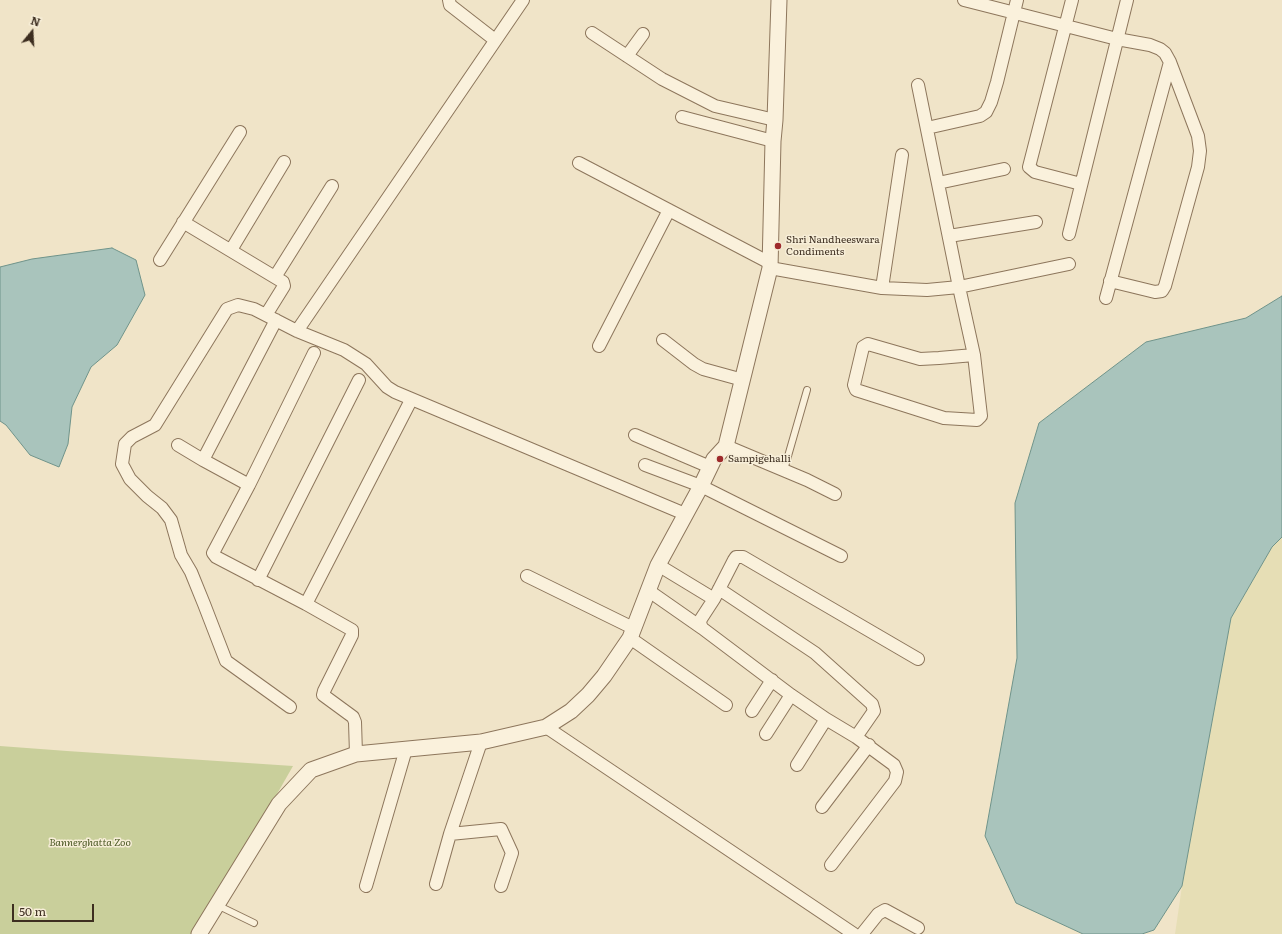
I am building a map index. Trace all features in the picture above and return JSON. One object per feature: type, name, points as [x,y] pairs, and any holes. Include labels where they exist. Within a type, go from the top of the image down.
[{"type":"street","points":[[449,0],[450,5],[495,40]]},
{"type":"street","points":[[297,331],[523,0]]},
{"type":"street","points":[[199,934],[279,804],[311,770],[356,754],[480,742],[546,727],[571,711],[588,695],[604,676],[632,633],[649,592],[658,565],[714,459],[726,446],[770,265],[773,141],[779,0]]},
{"type":"street","points":[[964,0],[1150,45],[1165,53],[1170,62],[1198,136],[1200,151],[1198,167],[1165,286],[1162,291],[1155,292],[1110,282]]},
{"type":"street","points":[[927,128],[980,116],[986,112],[991,102],[997,82],[1017,0]]},
{"type":"street","points":[[1072,0],[1029,167],[1035,172],[1081,184]]},
{"type":"street","points":[[1069,234],[1127,0]]},
{"type":"street","points":[[592,33],[662,79],[715,106],[775,120]]},
{"type":"street","points":[[627,56],[643,34]]},
{"type":"street","points":[[1106,298],[1170,62]]},
{"type":"street","points":[[918,85],[974,355],[981,416],[977,420],[944,418],[856,390],[854,384],[863,347],[868,344],[920,359],[974,355]]},
{"type":"street","points":[[682,117],[773,141]]},
{"type":"street","points":[[160,260],[240,132]]},
{"type":"street","points":[[882,288],[902,155]]},
{"type":"street","points":[[231,250],[284,162]]},
{"type":"street","points":[[579,163],[770,265],[882,288],[927,290],[959,287],[1069,264]]},
{"type":"street","points":[[938,183],[1004,169]]},
{"type":"street","points":[[275,277],[332,186]]},
{"type":"street","points":[[599,346],[669,210]]},
{"type":"street","points":[[183,222],[275,277],[282,282],[284,286],[271,318],[203,460]]},
{"type":"street","points":[[949,236],[1036,222]]},
{"type":"street","points":[[290,707],[226,661],[191,572],[181,555],[171,520],[162,508],[130,479],[122,464],[125,444],[132,437],[155,425],[227,309],[238,305],[254,309],[297,331],[335,346],[355,356],[366,364],[387,387],[395,392],[685,514]]},
{"type":"street","points":[[663,340],[694,364],[703,369],[743,380]]},
{"type":"street","points":[[314,353],[249,485],[212,553],[216,557],[352,630],[352,635],[323,694],[353,717],[355,722],[356,754]]},
{"type":"street","points":[[258,580],[359,380]]},
{"type":"street","points":[[306,604],[410,404]]},
{"type":"street","points":[[635,435],[710,467]]},
{"type":"street","points":[[178,445],[249,485]]},
{"type":"street","points":[[726,446],[807,480],[835,494]]},
{"type":"street","points":[[645,465],[701,486],[841,556]]},
{"type":"street","points":[[702,628],[700,623],[701,619],[717,594],[736,557],[743,556],[918,659]]},
{"type":"street","points":[[658,565],[717,594],[815,653],[872,704],[874,711],[856,737]]},
{"type":"street","points":[[527,576],[632,633],[726,704]]},
{"type":"street","points":[[649,592],[702,628],[791,695],[869,745],[894,765],[897,772],[895,781],[831,865]]},
{"type":"street","points":[[752,711],[772,680]]},
{"type":"street","points":[[766,734],[791,695]]},
{"type":"street","points":[[797,765],[826,718]]},
{"type":"street","points":[[546,727],[854,934]]},
{"type":"street","points":[[436,884],[450,834],[480,742]]},
{"type":"street","points":[[822,806],[869,745]]},
{"type":"street","points":[[366,886],[406,749]]},
{"type":"street","points":[[450,834],[501,829],[512,853],[501,886]]},
{"type":"street","points":[[862,934],[878,914],[885,910],[918,928]]},
{"type":"lane","points":[[784,470],[807,390]]},
{"type":"lane","points":[[217,905],[254,923]]},
{"type":"shaded area","points":[[1282,537],[1282,934],[1175,934],[1182,886],[1231,618],[1272,547]]},
{"type":"green space","name":"Bannerghatta Zoo","points":[[0,746],[293,766],[221,892],[192,934],[0,934]]},
{"type":"water","points":[[112,248],[136,260],[145,295],[117,345],[91,367],[72,407],[68,444],[59,467],[30,455],[6,425],[0,421],[0,267],[32,259]]},
{"type":"water","points":[[1282,296],[1282,537],[1272,547],[1231,618],[1182,886],[1154,930],[1142,934],[1083,934],[1016,903],[985,836],[1017,658],[1015,503],[1039,423],[1146,342],[1246,318]]},
{"type":"place","name":"Shri Nandheeswara Condiments","points":[[778,246]]},
{"type":"place","name":"Sampigehalli","points":[[720,459]]}]
